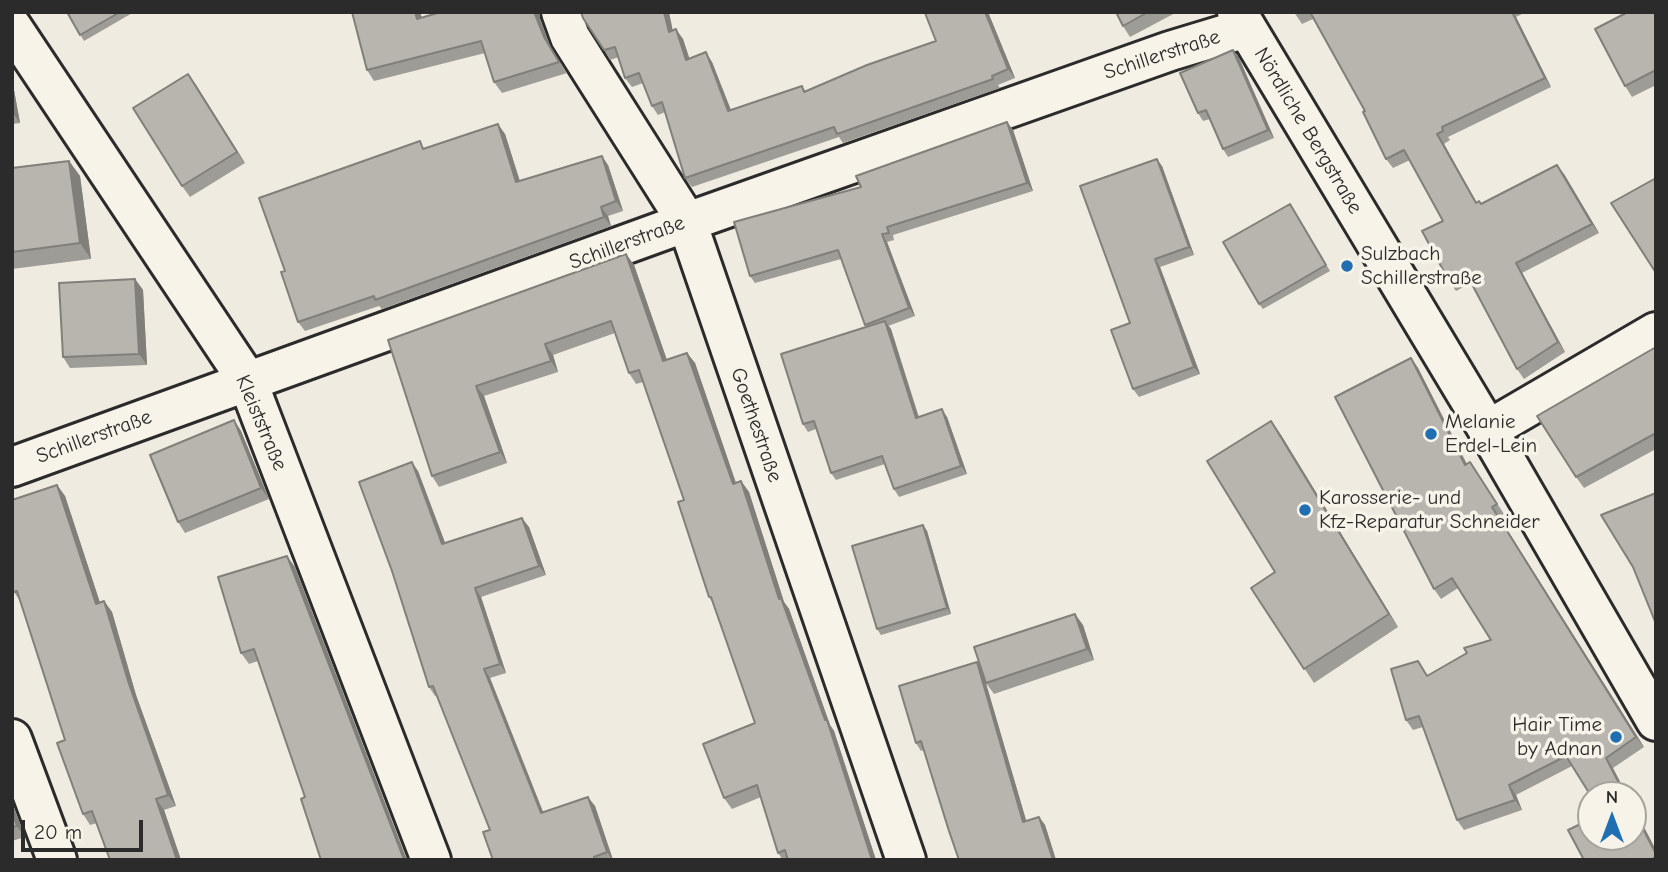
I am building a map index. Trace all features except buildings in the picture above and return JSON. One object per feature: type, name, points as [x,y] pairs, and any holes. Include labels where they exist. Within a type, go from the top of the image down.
[{"type":"street","name":"Goethestraße","points":[[561,12],[570,37],[687,222],[906,860]]},
{"type":"street","name":"Schillerstraße","points":[[12,467],[247,380],[1170,51],[1241,20]]},
{"type":"street","name":"Nördliche Bergstraße","points":[[1241,20],[1488,430],[1656,721]]},
{"type":"street","name":"Kleiststraße","points":[[12,27],[247,380],[431,860]]},
{"type":"street","points":[[1488,430],[1656,332]]},
{"type":"street","points":[[12,739],[57,860]]},
{"type":"place","name":"Sulzbach Schillerstraße","points":[[1347,266]]},
{"type":"place","name":"Melanie Erdel-Lein","points":[[1431,434]]},
{"type":"place","name":"Karosserie- und Kfz-Reparatur Schneider","points":[[1305,510]]},
{"type":"place","name":"Hair Time by Adnan","points":[[1616,737]]}]
